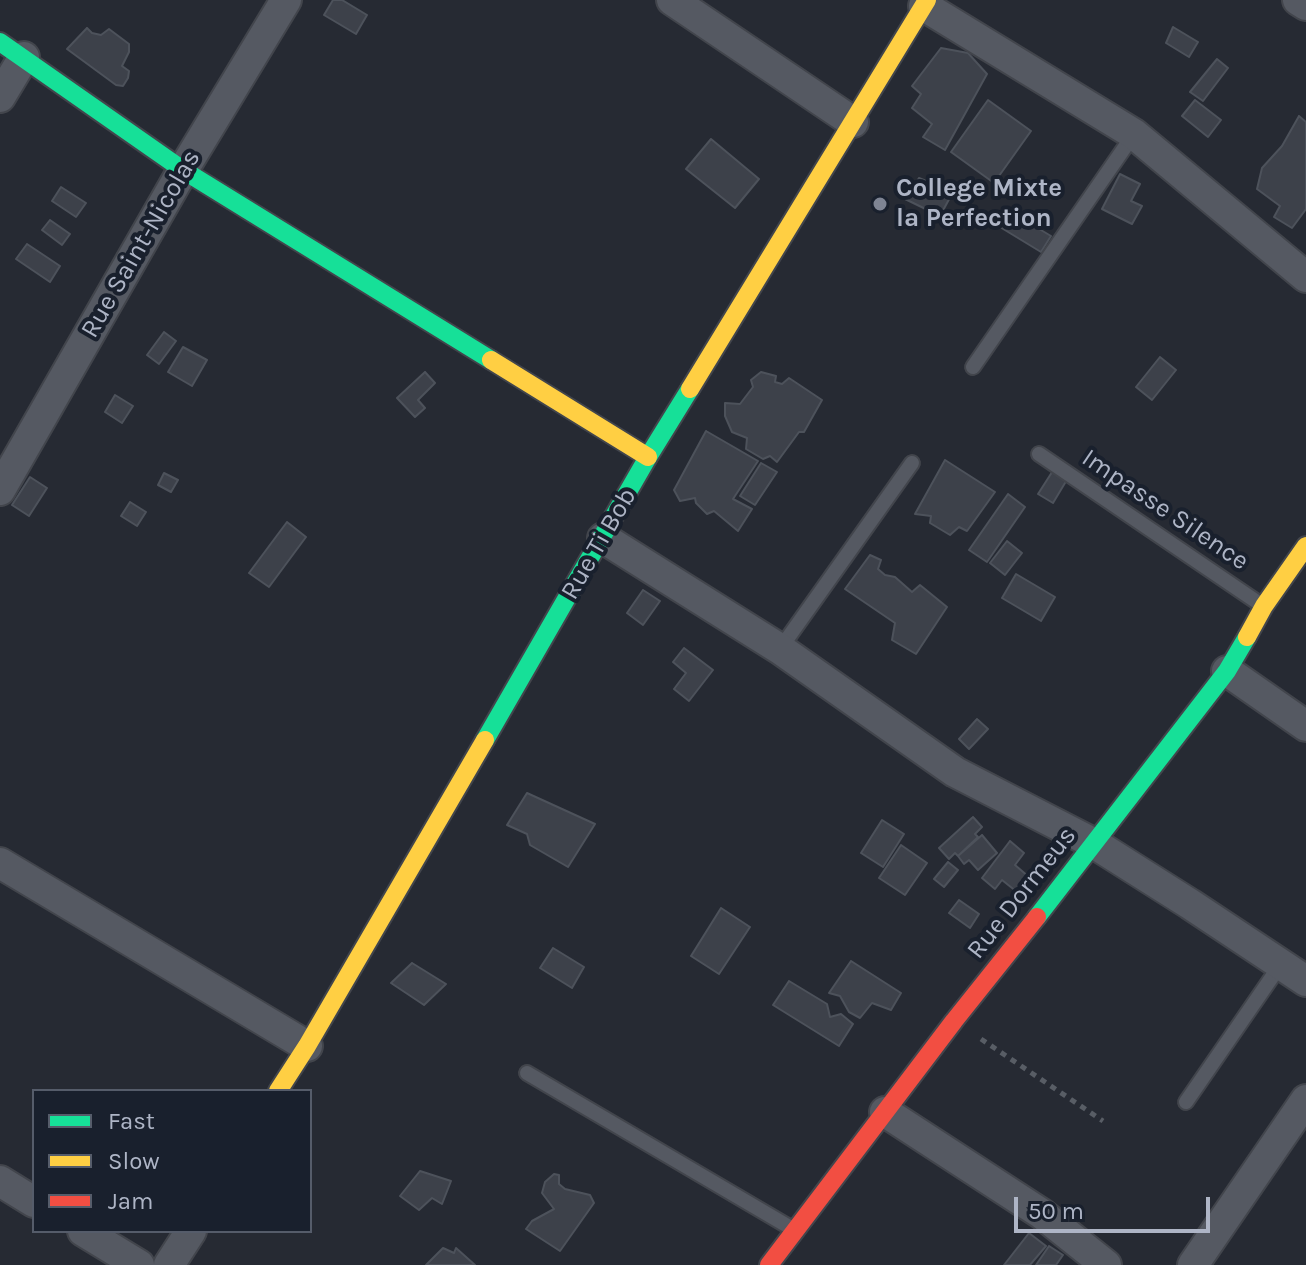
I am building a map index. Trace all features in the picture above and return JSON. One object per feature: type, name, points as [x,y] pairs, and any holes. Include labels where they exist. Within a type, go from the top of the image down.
[{"type":"street","name":"Rue Saint-Nicolas","points":[[0,490],[183,170],[286,0]]},
{"type":"street","points":[[672,0],[853,122]]},
{"type":"street","points":[[1298,0],[1306,5]]},
{"type":"street","points":[[925,3],[1134,134],[1306,277]]},
{"type":"street","name":"Rue Ti Bob","points":[[279,1089],[648,457],[925,3]]},
{"type":"street","points":[[0,97],[12,49],[183,170],[648,457]]},
{"type":"street","points":[[603,538],[780,649],[955,772],[1095,844],[1306,981]]},
{"type":"street","name":"Rue Dormeus","points":[[769,1265],[954,1021],[1227,671],[1264,606],[1306,546]]},
{"type":"street","points":[[1227,671],[1306,726]]},
{"type":"street","points":[[0,863],[307,1046]]},
{"type":"street","points":[[1193,1265],[1306,1100]]},
{"type":"street","points":[[885,1112],[1042,1214],[1106,1265]]},
{"type":"street","points":[[0,1181],[32,1201]]},
{"type":"street","points":[[86,1233],[139,1265]]},
{"type":"street","points":[[169,1265],[190,1233]]},
{"type":"lane","points":[[973,367],[1134,134]]},
{"type":"lane","name":"Impasse Silence","points":[[1039,454],[1264,606]]},
{"type":"lane","points":[[780,649],[912,463]]},
{"type":"lane","points":[[1186,1102],[1281,964]]},
{"type":"lane","points":[[527,1073],[795,1230]]},
{"type":"path","points":[[954,1021],[1103,1121]]},
{"type":"building","points":[[333,0],[342,0],[367,15],[356,34],[324,15]]},
{"type":"building","points":[[1173,27],[1198,42],[1189,57],[1166,43]]},
{"type":"building","points":[[87,28],[101,35],[109,29],[129,44],[129,52],[122,66],[129,71],[128,78],[123,86],[116,85],[67,49]]},
{"type":"building","points":[[941,48],[968,53],[987,74],[945,150],[923,137],[932,124],[912,108],[921,94],[912,86]]},
{"type":"building","points":[[1217,59],[1228,68],[1203,101],[1190,92]]},
{"type":"building","points":[[988,100],[1031,131],[994,183],[951,152]]},
{"type":"building","points":[[1195,100],[1221,120],[1208,137],[1182,116]]},
{"type":"building","points":[[1299,116],[1306,122],[1306,209],[1292,228],[1274,217],[1280,206],[1257,189],[1262,168],[1282,146]]},
{"type":"building","points":[[711,139],[759,179],[735,208],[686,169]]},
{"type":"building","points":[[1120,174],[1140,184],[1131,201],[1142,206],[1132,224],[1102,209]]},
{"type":"building","points":[[919,178],[953,192],[940,216],[905,199]]},
{"type":"building","points":[[61,187],[86,203],[76,217],[52,201]]},
{"type":"building","points":[[1004,208],[1051,236],[1041,252],[995,224]]},
{"type":"building","points":[[50,220],[70,234],[62,245],[42,230]]},
{"type":"building","points":[[27,244],[60,266],[50,282],[16,259]]},
{"type":"building","points":[[164,332],[176,341],[159,364],[147,355]]},
{"type":"building","points":[[183,347],[207,360],[192,386],[168,372]]},
{"type":"building","points":[[1160,357],[1176,370],[1152,400],[1136,387]]},
{"type":"building","points":[[425,372],[435,383],[418,400],[425,408],[415,417],[397,398]]},
{"type":"building","points":[[761,372],[776,376],[775,382],[782,384],[789,378],[822,400],[804,432],[799,432],[777,462],[770,456],[763,459],[746,449],[747,438],[732,432],[725,416],[725,403],[740,404],[753,387],[751,380]]},
{"type":"building","points":[[115,395],[133,406],[122,423],[105,412]]},
{"type":"building","points":[[706,431],[758,461],[733,499],[752,509],[738,531],[714,511],[707,514],[695,498],[680,501],[674,490]]},
{"type":"building","points":[[945,460],[995,492],[967,531],[959,527],[950,535],[930,523],[931,516],[915,514]]},
{"type":"building","points":[[761,463],[777,472],[755,505],[740,496]]},
{"type":"building","points":[[1054,469],[1068,478],[1053,503],[1038,494]]},
{"type":"building","points":[[164,473],[178,480],[171,492],[158,485]]},
{"type":"building","points":[[30,477],[47,488],[29,516],[12,505]]},
{"type":"building","points":[[1008,494],[1025,507],[987,562],[969,550]]},
{"type":"building","points":[[130,502],[146,512],[137,526],[121,516]]},
{"type":"building","points":[[287,522],[306,537],[269,587],[249,573]]},
{"type":"building","points":[[1007,541],[1022,553],[1005,575],[990,563]]},
{"type":"building","points":[[870,555],[881,560],[878,569],[885,575],[895,577],[912,592],[920,585],[947,607],[916,654],[892,640],[895,623],[845,589]]},
{"type":"building","points":[[1016,574],[1055,597],[1041,621],[1002,598]]},
{"type":"building","points":[[643,590],[660,601],[643,625],[627,613]]},
{"type":"building","points":[[684,648],[713,670],[689,701],[674,689],[686,673],[673,662]]},
{"type":"building","points":[[977,719],[988,729],[969,749],[959,739]]},
{"type":"building","points":[[527,793],[595,824],[568,867],[530,845],[527,834],[507,825]]},
{"type":"building","points":[[973,817],[982,827],[975,834],[978,837],[958,856],[955,853],[949,859],[939,848]]},
{"type":"building","points":[[882,820],[904,834],[883,867],[861,853]]},
{"type":"building","points":[[982,835],[997,853],[978,870],[969,860],[964,864],[958,856]]},
{"type":"building","points":[[1010,841],[1024,853],[1015,865],[1029,877],[1017,892],[1002,880],[995,889],[982,878]]},
{"type":"building","points":[[901,845],[927,863],[905,895],[879,878]]},
{"type":"building","points":[[948,862],[958,870],[944,887],[934,879]]},
{"type":"building","points":[[959,900],[979,914],[970,928],[949,913]]},
{"type":"building","points":[[721,908],[750,927],[719,974],[691,956]]},
{"type":"building","points":[[553,948],[584,967],[572,988],[540,968]]},
{"type":"building","points":[[851,961],[901,993],[891,1010],[872,1003],[860,1018],[849,1012],[840,996],[829,993]]},
{"type":"building","points":[[412,963],[446,984],[424,1005],[391,983]]},
{"type":"building","points":[[789,981],[827,1004],[830,1017],[841,1014],[853,1024],[839,1046],[773,1005]]},
{"type":"building","points":[[420,1171],[451,1181],[442,1204],[432,1198],[419,1210],[400,1196]]},
{"type":"building","points":[[554,1174],[559,1175],[559,1184],[565,1189],[590,1195],[594,1203],[560,1251],[526,1229],[532,1221],[554,1209],[542,1193],[545,1182]]},
{"type":"building","points":[[1029,1233],[1046,1246],[1030,1265],[1004,1265]]},
{"type":"building","points":[[1049,1246],[1063,1255],[1056,1265],[1036,1265]]},
{"type":"building","points":[[443,1248],[454,1253],[456,1248],[475,1265],[426,1265]]},
{"type":"traffic: fast","points":[[0,42],[183,170],[491,360]]},
{"type":"traffic: fast","points":[[485,740],[690,389]]},
{"type":"traffic: fast","points":[[1037,917],[1227,671],[1247,637]]},
{"type":"traffic: slow","points":[[690,389],[927,0]]},
{"type":"traffic: slow","points":[[491,360],[648,457]]},
{"type":"traffic: slow","points":[[1247,637],[1264,606],[1306,546]]},
{"type":"traffic: slow","points":[[279,1089],[485,740]]},
{"type":"traffic: jam","points":[[769,1265],[1037,917]]},
{"type":"place","name":"College Mixte la Perfection","points":[[880,204]]}]
